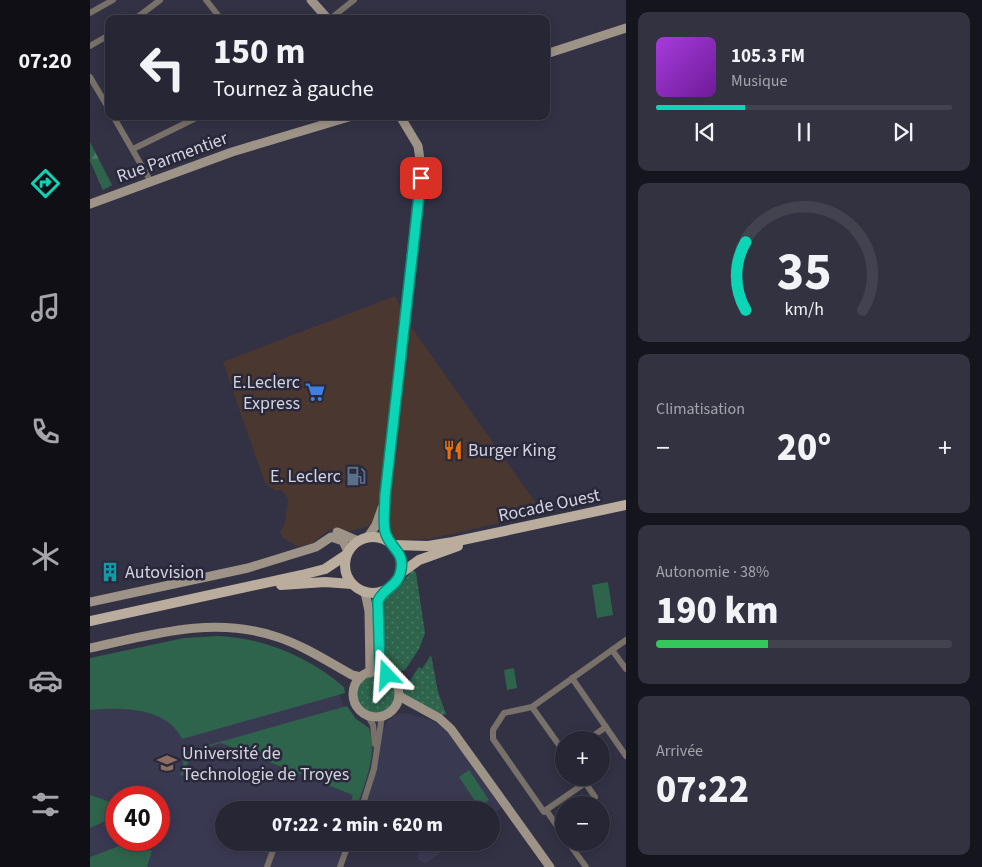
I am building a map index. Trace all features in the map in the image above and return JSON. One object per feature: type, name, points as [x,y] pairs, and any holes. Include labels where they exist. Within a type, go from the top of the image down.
[{"type":"main road","name":"Rocade Ouest","points":[[392,543],[428,546],[479,538],[626,505]]},
{"type":"main road","points":[[90,621],[325,569],[347,554],[358,541],[368,536],[376,536],[392,543],[401,558],[401,573],[396,582],[384,591],[365,592],[352,584],[325,582],[242,588]]},
{"type":"main road","name":"Rocade Ouest","points":[[401,573],[419,560],[479,538]]},
{"type":"main road","points":[[347,554],[346,570],[352,584]]},
{"type":"street","points":[[90,13],[113,0]]},
{"type":"street","points":[[140,15],[160,0]]},
{"type":"street","points":[[206,0],[218,15]]},
{"type":"street","points":[[311,0],[325,15]]},
{"type":"street","points":[[334,15],[354,0]]},
{"type":"street","points":[[550,53],[626,28]]},
{"type":"street","points":[[90,46],[105,37]]},
{"type":"street","points":[[90,77],[105,102]]},
{"type":"street","points":[[115,120],[150,182]]},
{"type":"street","points":[[133,150],[192,120]]},
{"type":"street","name":"Rue Parmentier","points":[[90,204],[232,152],[339,120]]},
{"type":"street","points":[[392,543],[385,530],[385,496],[421,166],[414,138],[403,120]]},
{"type":"street","points":[[368,536],[376,525],[385,496]]},
{"type":"street","points":[[309,549],[328,534],[334,532],[358,541]]},
{"type":"street","points":[[90,602],[232,572],[309,549],[336,537],[343,540],[347,554]]},
{"type":"street","points":[[368,716],[382,716],[394,708],[398,696],[395,683],[380,670],[378,601],[384,591]]},
{"type":"street","points":[[354,688],[366,675],[370,611],[365,592]]},
{"type":"street","points":[[90,648],[201,626],[230,627],[272,635],[308,651],[352,675],[382,673]]},
{"type":"street","points":[[555,823],[546,810],[544,812],[493,738],[493,730],[504,713],[532,707],[626,640]]},
{"type":"street","points":[[612,650],[626,669]]},
{"type":"street","points":[[308,651],[348,680],[354,688],[355,703],[360,711],[368,716],[373,725],[376,757]]},
{"type":"street","points":[[572,678],[626,756]]},
{"type":"street","points":[[398,696],[439,718],[451,729],[550,867]]},
{"type":"street","points":[[532,707],[555,739]]},
{"type":"street","points":[[394,708],[429,714]]},
{"type":"street","points":[[364,801],[372,778],[382,716]]},
{"type":"street","points":[[600,731],[606,727]]},
{"type":"street","points":[[546,810],[576,786]]},
{"type":"street","points":[[267,867],[273,851]]},
{"type":"street","points":[[340,867],[346,851]]},
{"type":"street","points":[[574,851],[586,867]]},
{"type":"shaded area","points":[[395,296],[409,324],[543,513],[429,539],[399,540],[369,526],[347,532],[331,529],[311,544],[298,547],[283,538],[280,532],[285,523],[288,499],[282,490],[275,490],[265,483],[223,362]]},
{"type":"shaded area","points":[[90,662],[338,688],[346,714],[366,732],[384,729],[388,720],[397,714],[406,713],[430,720],[446,729],[496,801],[215,801],[215,851],[350,851],[343,867],[90,867]]},
{"type":"shaded area","points":[[420,851],[443,851],[425,864],[417,858]]},
{"type":"green space","points":[[90,142],[112,185],[103,190],[90,161]]},
{"type":"green space","points":[[413,569],[416,573],[425,633],[419,649],[405,670],[393,673],[384,665],[384,601],[385,597],[402,584]]},
{"type":"green space","points":[[608,582],[613,615],[597,618],[592,585]]},
{"type":"green space","points":[[219,636],[254,641],[286,651],[330,676],[344,687],[345,693],[182,739],[175,728],[166,721],[142,711],[129,709],[90,710],[90,658],[184,638]]},
{"type":"green space","points":[[431,655],[438,692],[446,714],[443,715],[403,694],[404,689],[419,667],[422,669]]},
{"type":"green space","points":[[514,668],[517,688],[507,690],[504,670]]},
{"type":"green space","points":[[376,675],[389,681],[395,694],[389,707],[376,713],[363,707],[357,694],[363,681]]},
{"type":"green space","points":[[347,706],[356,719],[369,728],[372,749],[369,769],[359,801],[351,801],[353,795],[221,743],[192,751],[183,776],[180,775],[184,752]]},
{"type":"green space","points":[[469,770],[489,800],[475,801],[459,777]]},
{"type":"green space","points":[[90,795],[105,800],[105,821],[90,828]]},
{"type":"green space","points":[[106,851],[152,851],[147,867],[90,867],[90,857]]},
{"type":"place","name":"E.Leclerc Express","points":[[315,392]]},
{"type":"place","name":"Burger King","points":[[453,450]]},
{"type":"place","name":"E. Leclerc","points":[[356,476]]},
{"type":"place","name":"Autovision","points":[[110,572]]},
{"type":"place","name":"Université de Technologie de Troyes","points":[[167,763]]},
{"type":"route","points":[[387,675],[380,670],[378,601],[384,591],[393,586],[399,578],[402,566],[399,551],[389,541],[384,526],[385,496],[421,178]]}]
